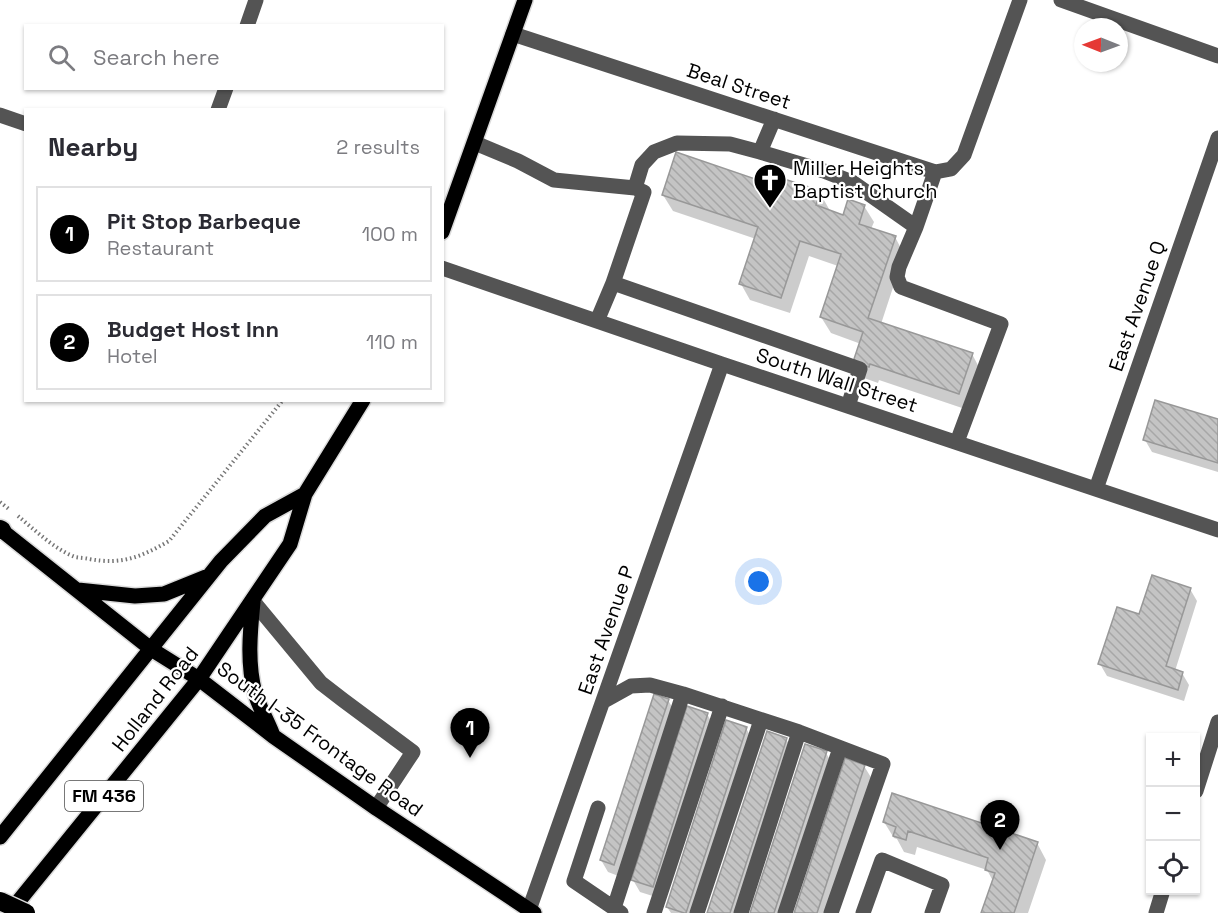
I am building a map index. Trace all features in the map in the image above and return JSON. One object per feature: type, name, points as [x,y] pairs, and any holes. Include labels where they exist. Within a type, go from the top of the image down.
[{"type":"highway","points":[[0,901],[26,913]]},
{"type":"main road","points":[[444,227],[525,0]]},
{"type":"main road","name":"Holland Road","points":[[9,913],[200,679],[290,544],[305,494],[362,402]]},
{"type":"main road","name":"Holland Road","points":[[0,837],[221,561],[265,516],[305,494]]},
{"type":"main road","name":"South I-35 Frontage Road","points":[[1,529],[151,649],[200,679],[273,736],[531,912]]},
{"type":"main road","points":[[78,590],[135,596],[164,594],[208,577]]},
{"type":"main road","points":[[253,601],[250,662],[255,693],[273,736]]},
{"type":"street","points":[[248,24],[256,0]]},
{"type":"street","name":"Beal Street","points":[[513,34],[935,172],[951,169],[964,155],[1020,0]]},
{"type":"street","points":[[1061,0],[1218,56]]},
{"type":"street","points":[[219,108],[225,90]]},
{"type":"street","points":[[0,115],[24,123]]},
{"type":"street","points":[[760,152],[774,119]]},
{"type":"street","name":"East Avenue Q","points":[[1096,489],[1218,138]]},
{"type":"street","points":[[475,143],[518,161],[554,180],[635,188],[644,192],[613,283],[597,321]]},
{"type":"street","points":[[635,188],[642,165],[654,152],[677,143],[730,144],[824,171],[852,182],[915,227]]},
{"type":"street","points":[[935,172],[899,267],[897,277],[901,287],[1001,324],[957,442]]},
{"type":"street","name":"South Wall Street","points":[[444,269],[1218,530]]},
{"type":"street","points":[[613,283],[860,369],[848,406]]},
{"type":"street","name":"East Avenue P","points":[[531,912],[722,364]]},
{"type":"street","points":[[253,601],[321,682],[413,752],[376,807]]},
{"type":"street","points":[[604,701],[631,686],[650,685],[799,732],[883,764],[831,913]]},
{"type":"street","points":[[598,808],[573,881],[618,911],[684,694]]},
{"type":"street","points":[[654,913],[722,706]]},
{"type":"street","points":[[697,913],[761,720]]},
{"type":"street","points":[[1197,787],[1218,722]]},
{"type":"street","points":[[741,913],[799,732]]},
{"type":"street","points":[[785,913],[840,748]]},
{"type":"street","points":[[863,913],[882,860],[942,885],[932,913]]},
{"type":"street","points":[[1156,913],[1162,895]]},
{"type":"path","points":[[0,502],[55,546],[75,556],[102,561],[127,560],[146,554],[169,542],[281,402]]},
{"type":"building","points":[[676,152],[776,186],[778,177],[821,191],[816,205],[843,215],[848,199],[865,205],[859,224],[896,236],[868,318],[973,353],[959,394],[870,364],[869,367],[853,362],[863,332],[820,317],[841,254],[800,241],[781,298],[739,284],[758,227],[662,195]]},
{"type":"building","points":[[1155,400],[1218,419],[1218,463],[1143,440]]},
{"type":"building","points":[[1152,575],[1191,588],[1166,666],[1183,672],[1178,690],[1098,664],[1117,607],[1139,614]]},
{"type":"building","points":[[654,694],[669,699],[614,865],[600,860]]},
{"type":"building","points":[[687,706],[708,713],[653,887],[631,880]]},
{"type":"building","points":[[726,720],[747,727],[686,913],[684,913],[666,907]]},
{"type":"building","points":[[767,731],[787,738],[730,913],[707,913]]},
{"type":"building","points":[[805,744],[827,751],[774,913],[750,913]]},
{"type":"building","points":[[845,758],[865,765],[817,913],[794,913]]},
{"type":"building","points":[[892,793],[1038,842],[1014,913],[981,913],[995,873],[985,870],[988,858],[908,831],[906,840],[893,836],[896,827],[883,822]]},
{"type":"place","name":"Miller Heights Baptist Church","points":[[770,209]]},
{"type":"place","name":"Pit Stop Barbeque","points":[[470,758]]},
{"type":"place","name":"Budget Host Inn","points":[[1000,850]]}]
